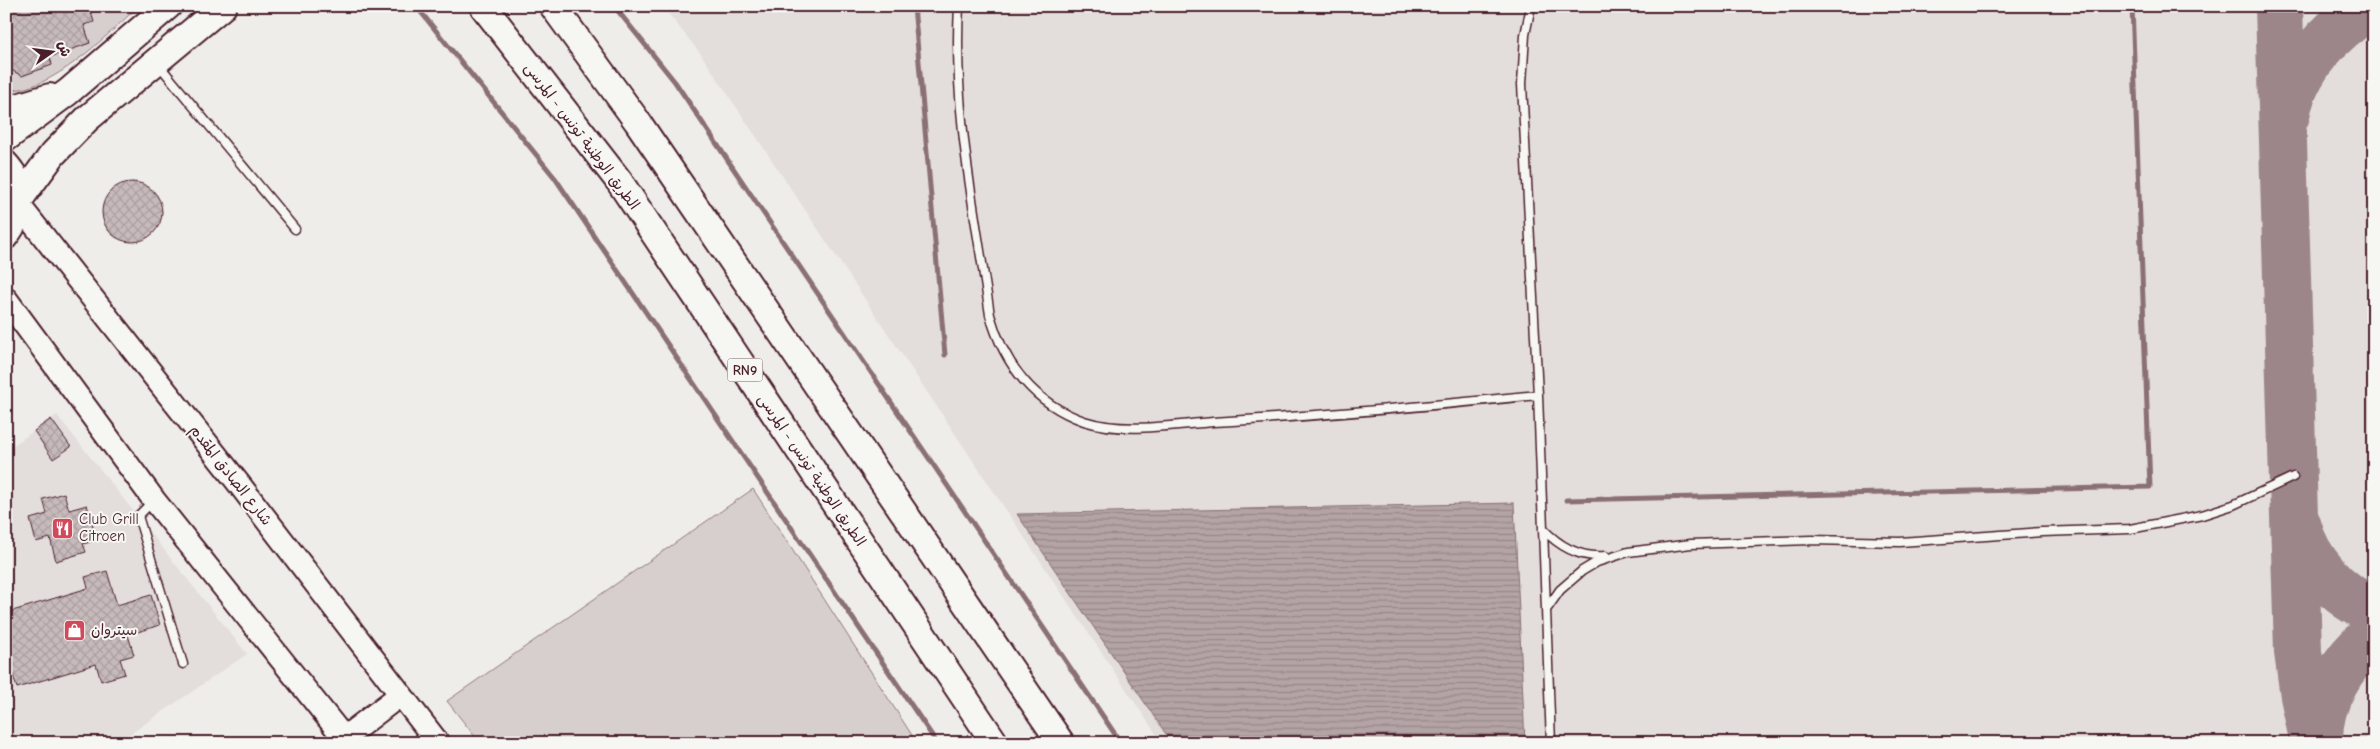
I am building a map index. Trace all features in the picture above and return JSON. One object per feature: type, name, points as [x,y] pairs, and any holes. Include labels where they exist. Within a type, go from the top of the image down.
[{"type":"highway","points":[[6,138],[68,92],[168,6]]},
{"type":"highway","points":[[22,202],[53,154],[87,119],[223,6]]},
{"type":"highway","name":"الطريق الوطنية تونس - المرسى","points":[[482,6],[618,181],[995,743]]},
{"type":"highway","points":[[553,6],[638,121],[1061,743]]},
{"type":"highway","points":[[6,109],[68,92]]},
{"type":"main road","name":"شارع الصادق المقدم","points":[[6,162],[20,182],[22,202],[438,743]]},
{"type":"main road","points":[[6,238],[16,225],[22,202]]},
{"type":"main road","points":[[6,299],[154,500],[346,740],[400,695]]},
{"type":"lane","points":[[959,6],[958,71],[962,134],[990,316],[995,334],[1013,368],[1032,390],[1053,406],[1086,421],[1120,428],[1327,416],[1538,395]]},
{"type":"lane","points":[[1531,6],[1526,35],[1522,84],[1538,395],[1551,743]]},
{"type":"lane","points":[[156,62],[295,229]]},
{"type":"lane","points":[[1546,610],[1569,581],[1597,562],[1628,552],[1691,544],[1810,540],[1900,542],[2042,532],[2130,529],[2202,515],[2233,505],[2293,477]]},
{"type":"lane","points":[[154,500],[138,516],[183,664]]},
{"type":"lane","points":[[1543,529],[1552,539],[1575,552],[1587,556],[1612,556]]},
{"type":"shaded area","points":[[6,6],[139,6],[95,46],[60,72],[42,82],[24,88],[6,90]]},
{"type":"shaded area","points":[[662,6],[2374,6],[2374,743],[1162,743],[700,53]]},
{"type":"shaded area","points":[[57,415],[247,654],[117,743],[12,743],[6,734],[6,450]]},
{"type":"shaded area","points":[[753,489],[917,743],[480,743],[447,701]]},
{"type":"shaded area","points":[[1514,503],[1525,743],[1172,743],[1017,514]]},
{"type":"building","points":[[6,6],[89,6],[94,22],[84,25],[90,43],[50,57],[52,65],[22,76],[6,67]]},
{"type":"building","points":[[126,182],[138,182],[154,190],[160,200],[162,212],[160,224],[154,234],[138,242],[126,242],[110,234],[102,218],[102,206],[110,190]]},
{"type":"building","points":[[51,419],[71,447],[53,459],[34,431]]},
{"type":"building","name":"Club Grill Citroen","points":[[64,493],[69,510],[87,505],[97,540],[83,544],[86,552],[56,561],[50,538],[36,542],[30,519],[47,514],[43,499]]},
{"type":"building","name":"سيتروان","points":[[107,571],[117,605],[151,595],[160,625],[128,635],[134,655],[120,659],[125,674],[101,681],[96,664],[17,688],[6,653],[6,613],[88,588],[85,577]]},
{"type":"waterway","points":[[416,6],[555,178],[937,743]]},
{"type":"waterway","points":[[614,6],[675,82],[1121,743]]},
{"type":"waterway","points":[[914,6],[945,355]]},
{"type":"waterway","points":[[1566,500],[2150,487],[2132,6]]},
{"type":"taxiway","points":[[2279,6],[2298,652],[2304,696],[2314,743]]},
{"type":"taxiway","points":[[2286,115],[2297,81],[2317,51],[2342,26],[2370,6]]},
{"type":"taxiway","points":[[2297,524],[2301,538],[2325,576],[2348,596],[2374,610]]},
{"type":"taxiway","points":[[2319,742],[2323,711],[2335,682],[2352,657],[2374,635]]},
{"type":"place","name":"Club Grill Citroen","points":[[63,528]]},
{"type":"place","name":"سيتروان","points":[[75,630]]}]
